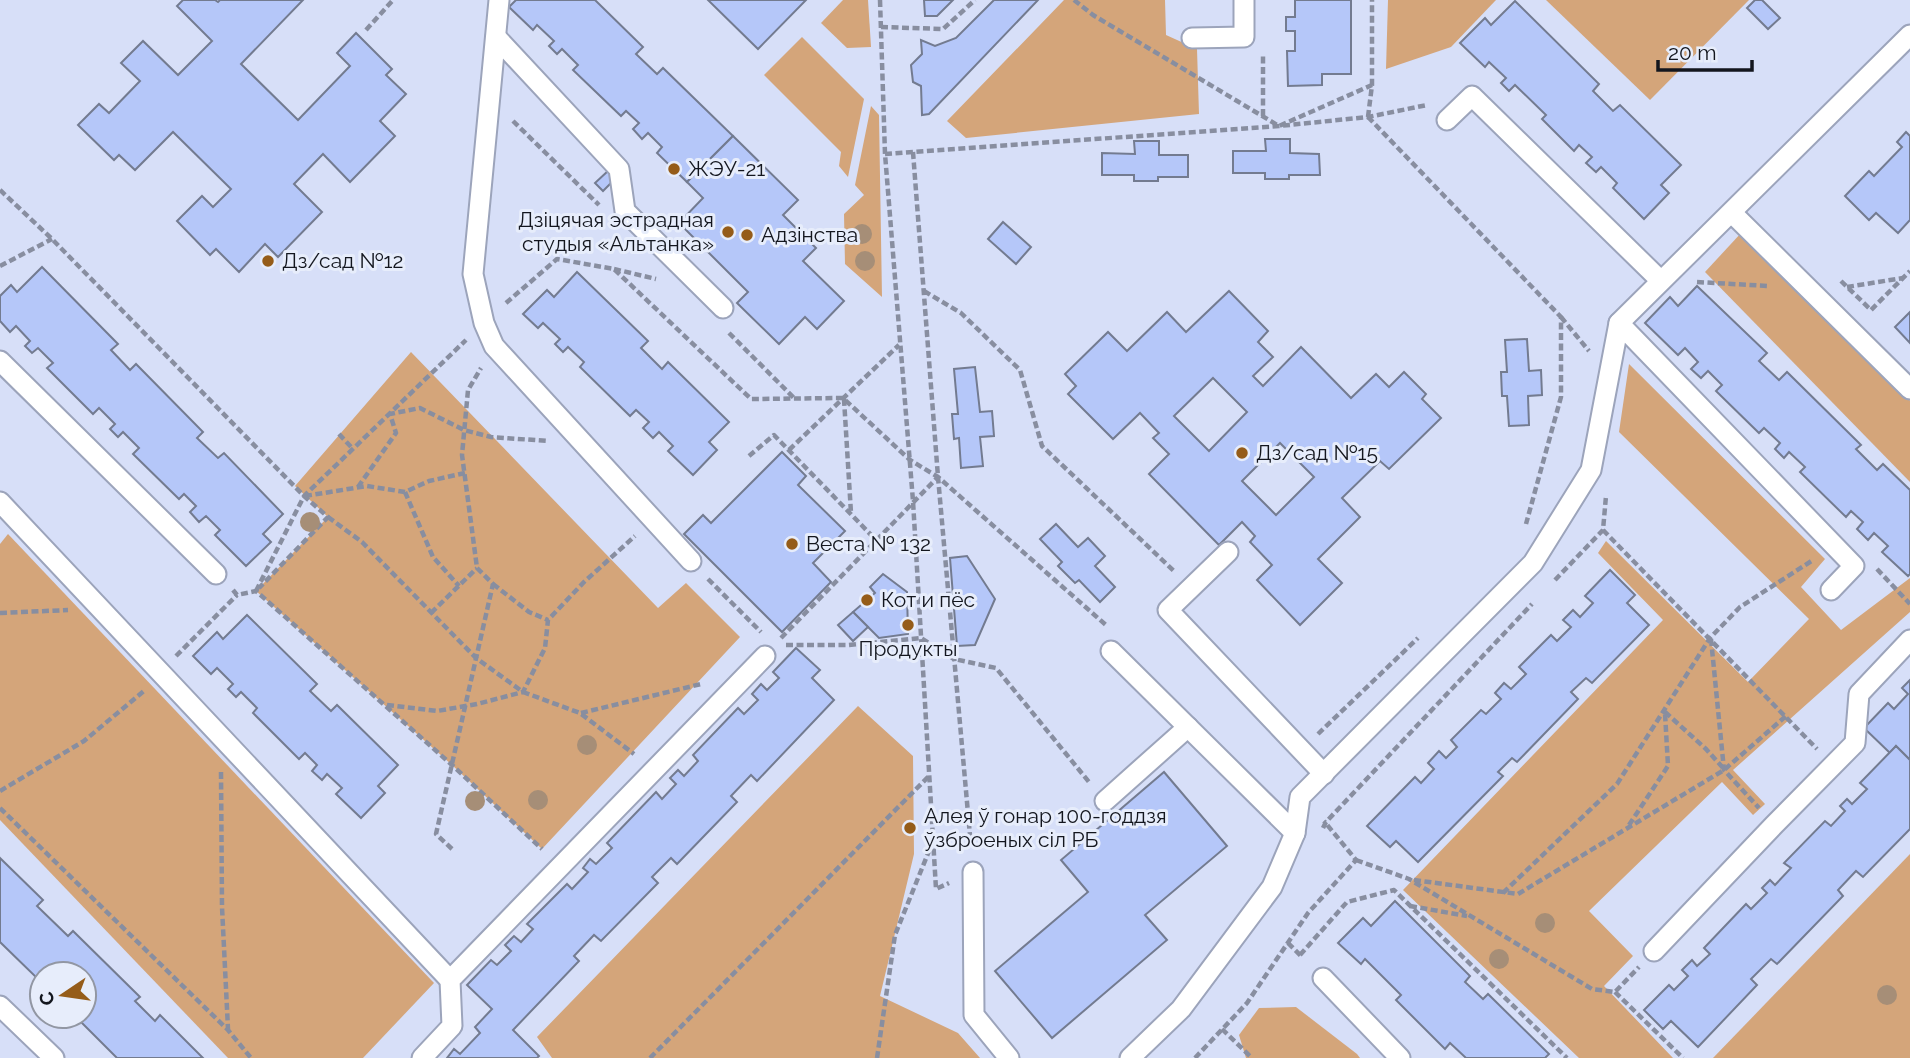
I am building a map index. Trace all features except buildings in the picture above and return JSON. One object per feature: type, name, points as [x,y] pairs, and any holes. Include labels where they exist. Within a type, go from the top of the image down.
[{"type":"lane","points":[[499,0],[472,274],[484,323],[494,346],[691,561]]},
{"type":"lane","points":[[1192,38],[1244,37],[1244,0]]},
{"type":"lane","points":[[1130,1058],[1181,1009],[1272,887],[1295,833],[1300,797],[1533,563],[1591,470],[1619,323],[1910,34]]},
{"type":"lane","points":[[496,37],[619,169],[625,211],[723,308]]},
{"type":"lane","points":[[1447,120],[1472,96],[1660,280]]},
{"type":"lane","points":[[1731,213],[1910,388]]},
{"type":"lane","points":[[1619,323],[1854,566],[1831,590]]},
{"type":"lane","points":[[0,361],[216,574]]},
{"type":"lane","points":[[4,513],[101,608],[450,980],[452,1026],[422,1058]]},
{"type":"lane","points":[[1228,552],[1168,610],[1324,774]]},
{"type":"lane","points":[[1654,951],[1856,743],[1859,694],[1910,640]]},
{"type":"lane","points":[[450,980],[769,651]]},
{"type":"lane","points":[[1111,651],[1295,833]]},
{"type":"lane","points":[[1105,801],[1188,727]]},
{"type":"lane","points":[[973,872],[974,1015],[1009,1058]]},
{"type":"lane","points":[[1323,978],[1400,1058]]},
{"type":"lane","points":[[0,1006],[54,1058]]},
{"type":"path","points":[[366,30],[393,0]]},
{"type":"path","points":[[880,0],[885,154],[914,500],[936,889],[973,872],[913,152]]},
{"type":"path","points":[[881,27],[943,29],[975,0]]},
{"type":"path","points":[[1074,0],[1093,15],[1279,126]]},
{"type":"path","points":[[1368,117],[1372,85],[1372,0]]},
{"type":"path","points":[[1263,52],[1263,117]]},
{"type":"path","points":[[1279,126],[1372,85]]},
{"type":"path","points":[[885,154],[1279,126],[1368,117],[1472,96]]},
{"type":"path","points":[[490,98],[600,206]]},
{"type":"path","points":[[1368,117],[1561,317],[1561,397],[1525,527]]},
{"type":"path","points":[[0,190],[52,239],[304,496],[362,541],[475,658],[523,692],[580,713],[654,770]]},
{"type":"path","points":[[0,266],[52,239]]},
{"type":"path","points":[[256,591],[304,496],[484,323],[557,259],[614,269],[751,399],[844,398],[910,460],[938,477],[1110,629]]},
{"type":"path","points":[[1838,277],[1871,310],[1910,271]]},
{"type":"path","points":[[924,290],[961,313],[1020,370],[1042,446],[1192,587]]},
{"type":"path","points":[[789,450],[900,345]]},
{"type":"path","points":[[494,346],[468,390],[462,455],[477,568],[529,612],[548,620]]},
{"type":"path","points":[[844,398],[851,514]]},
{"type":"path","points":[[390,414],[420,408],[464,430],[491,437],[583,444]]},
{"type":"path","points":[[358,487],[396,433],[390,414]]},
{"type":"path","points":[[339,434],[353,449]]},
{"type":"path","points":[[749,456],[774,435],[876,540]]},
{"type":"path","points":[[304,496],[367,486],[405,492],[429,481],[465,473]]},
{"type":"path","points":[[769,651],[938,477]]},
{"type":"path","points":[[405,492],[433,558],[459,586]]},
{"type":"path","points":[[0,791],[84,741],[163,674],[174,658],[237,595],[256,591],[328,517]]},
{"type":"path","points":[[1602,530],[1833,765]]},
{"type":"path","points":[[1503,893],[1617,784],[1710,638],[1740,607],[1835,546]]},
{"type":"path","points":[[386,705],[437,711],[465,707],[523,692],[545,648],[548,620],[611,558]]},
{"type":"path","points":[[691,561],[769,651]]},
{"type":"path","points":[[1871,564],[1910,604]]},
{"type":"path","points":[[431,613],[477,568]]},
{"type":"path","points":[[216,574],[237,595]]},
{"type":"path","points":[[452,849],[436,834],[494,584]]},
{"type":"path","points":[[256,591],[386,705],[560,867]]},
{"type":"path","points":[[0,613],[101,608]]},
{"type":"path","points":[[1301,750],[1421,635]]},
{"type":"path","points":[[769,651],[921,638],[954,659],[996,668],[1105,801]]},
{"type":"path","points":[[1710,638],[1724,770]]},
{"type":"path","points":[[580,713],[749,672]]},
{"type":"path","points":[[1665,712],[1706,749],[1774,825]]},
{"type":"path","points":[[1627,829],[1668,766],[1665,712]]},
{"type":"path","points":[[1300,797],[1326,822],[1356,860],[1409,879],[1518,894],[1724,770],[1786,716]]},
{"type":"path","points":[[220,735],[222,907],[228,1030]]},
{"type":"path","points":[[650,1058],[929,776]]},
{"type":"path","points":[[0,808],[228,1030],[251,1058]]},
{"type":"path","points":[[877,1058],[895,935],[933,842]]},
{"type":"path","points":[[1195,1058],[1247,1003],[1308,913],[1356,860]]},
{"type":"path","points":[[1409,879],[1592,989],[1615,992],[1683,1058]]},
{"type":"path","points":[[1300,956],[1347,902],[1394,890],[1567,1058]]},
{"type":"path","points":[[1410,906],[1472,917]]},
{"type":"path","points":[[1615,992],[1654,951]]},
{"type":"path","points":[[1222,1029],[1252,1058]]},
{"type":"shaded area","points":[[843,0],[868,0],[871,47],[847,48],[821,23]]},
{"type":"shaded area","points":[[1064,0],[1165,0],[1166,35],[1197,49],[1199,114],[966,138],[947,121]]},
{"type":"shaded area","points":[[1388,0],[1496,0],[1451,47],[1386,69]]},
{"type":"shaded area","points":[[1546,0],[1749,0],[1650,100]]},
{"type":"shaded area","points":[[802,37],[864,99],[848,177],[839,166],[841,152],[764,75]]},
{"type":"shaded area","points":[[871,106],[879,115],[882,297],[845,264],[844,214],[864,195],[855,185]]},
{"type":"shaded area","points":[[1742,232],[1908,394],[1910,482],[1705,272]]},
{"type":"shaded area","points":[[411,352],[658,608],[686,583],[740,637],[542,849],[256,591],[328,517],[295,486]]},
{"type":"shaded area","points":[[1629,364],[1825,559],[1801,587],[1841,630],[1910,578],[1910,612],[1733,770],[1765,804],[1753,815],[1722,782],[1589,911],[1633,956],[1604,986],[1673,1058],[1579,1058],[1403,890],[1663,620],[1598,553],[1606,541],[1748,682],[1809,619],[1619,432]]},
{"type":"shaded area","points":[[8,534],[434,983],[363,1058],[228,1058],[0,820],[0,544]]},
{"type":"shaded area","points":[[858,706],[913,756],[914,854],[880,996],[958,1033],[980,1058],[552,1058],[537,1037]]},
{"type":"shaded area","points":[[1910,854],[1910,1058],[1713,1058]]},
{"type":"shaded area","points":[[1296,1007],[1360,1058],[1246,1058],[1239,1035],[1259,1008]]},
{"type":"place","name":"ЖЭУ-21","points":[[674,169]]},
{"type":"place","name":"Дзіцячая эстрадная студыя «Альтанка»","points":[[728,232]]},
{"type":"place","name":"Адзінства","points":[[747,235]]},
{"type":"place","name":"Дз/сад №12","points":[[268,261]]},
{"type":"place","name":"Дз/сад №15","points":[[1242,453]]},
{"type":"place","name":"Веста № 132","points":[[792,544]]},
{"type":"place","name":"Кот и пёс","points":[[867,600]]},
{"type":"place","name":"Продукты","points":[[908,625]]},
{"type":"place","name":"Алея ў гонар 100-годдзя ўзброеных сіл РБ","points":[[910,828]]}]
